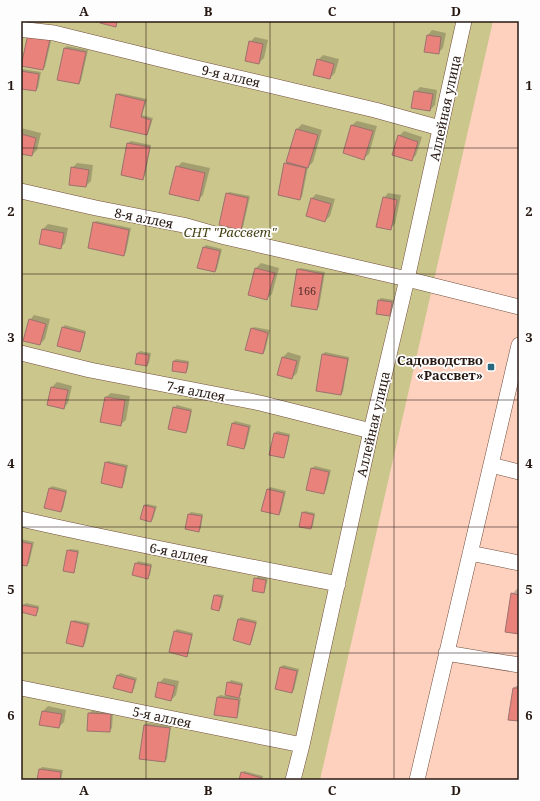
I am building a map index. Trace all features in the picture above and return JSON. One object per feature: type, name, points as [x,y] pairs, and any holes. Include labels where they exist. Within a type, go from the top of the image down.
[{"type":"street","name":"Аллейная улица","points":[[293,780],[464,21]]},
{"type":"street","name":"9-я аллея","points":[[21,29],[54,33],[375,110],[440,128]]},
{"type":"street","name":"8-я аллея","points":[[21,191],[96,208],[183,225],[224,238],[407,279],[519,307]]},
{"type":"street","points":[[417,780],[519,345]]},
{"type":"street","name":"7-я аллея","points":[[21,353],[90,370],[260,403],[371,431]]},
{"type":"street","points":[[491,465],[519,472]]},
{"type":"street","name":"6-я аллея","points":[[21,519],[94,536],[338,584]]},
{"type":"street","points":[[470,553],[519,563]]},
{"type":"street","points":[[446,653],[519,665]]},
{"type":"street","name":"5-я аллея","points":[[21,688],[302,745]]},
{"type":"green space","name":"СНТ \"Рассвет\"","points":[[21,21],[493,21],[320,780],[21,780]]},
{"type":"building","points":[[100,21],[117,21],[116,27],[100,23]]},
{"type":"building","points":[[28,34],[50,39],[43,70],[21,66]]},
{"type":"building","points":[[427,35],[441,37],[439,54],[424,52]]},
{"type":"building","points":[[249,41],[263,44],[259,64],[245,61]]},
{"type":"building","points":[[64,48],[86,52],[79,84],[57,80]]},
{"type":"building","points":[[317,59],[334,64],[330,79],[313,75]]},
{"type":"building","points":[[21,71],[39,74],[36,91],[21,89]]},
{"type":"building","points":[[414,91],[433,94],[430,111],[411,108]]},
{"type":"building","points":[[116,94],[145,101],[141,117],[151,120],[147,135],[110,127]]},
{"type":"building","points":[[351,125],[373,131],[364,160],[343,153]]},
{"type":"building","points":[[296,129],[318,135],[308,168],[286,162]]},
{"type":"building","points":[[21,134],[36,138],[32,156],[21,154]]},
{"type":"building","points":[[398,135],[418,142],[412,161],[392,155]]},
{"type":"building","points":[[127,143],[150,147],[143,180],[121,175]]},
{"type":"building","points":[[284,163],[306,168],[300,200],[278,195]]},
{"type":"building","points":[[176,166],[205,173],[199,201],[169,194]]},
{"type":"building","points":[[71,167],[89,170],[86,187],[69,185]]},
{"type":"building","points":[[226,193],[248,198],[241,230],[219,225]]},
{"type":"building","points":[[383,197],[397,200],[391,230],[376,227]]},
{"type":"building","points":[[311,198],[331,204],[325,222],[306,216]]},
{"type":"building","points":[[93,222],[129,230],[124,256],[88,248]]},
{"type":"building","points":[[42,229],[64,233],[61,249],[39,244]]},
{"type":"building","points":[[203,247],[220,251],[215,272],[197,268]]},
{"type":"building","points":[[255,268],[275,273],[267,300],[248,295]]},
{"type":"building","points":[[297,269],[323,274],[317,310],[291,306]]},
{"type":"building","points":[[378,300],[392,302],[390,316],[376,314]]},
{"type":"building","points":[[29,319],[46,324],[40,345],[23,341]]},
{"type":"building","points":[[62,327],[85,333],[80,352],[57,346]]},
{"type":"building","points":[[251,328],[268,333],[263,354],[245,350]]},
{"type":"building","points":[[137,353],[149,355],[147,366],[135,364]]},
{"type":"building","points":[[322,354],[348,359],[341,395],[316,391]]},
{"type":"building","points":[[282,357],[297,361],[292,379],[277,375]]},
{"type":"building","points":[[173,361],[188,363],[186,373],[172,371]]},
{"type":"building","points":[[51,387],[68,390],[64,409],[47,405]]},
{"type":"building","points":[[105,397],[125,400],[121,426],[100,422]]},
{"type":"building","points":[[173,407],[191,411],[186,433],[168,429]]},
{"type":"building","points":[[232,423],[249,427],[244,449],[227,445]]},
{"type":"building","points":[[274,433],[289,436],[284,458],[269,455]]},
{"type":"building","points":[[105,462],[126,467],[122,488],[101,483]]},
{"type":"building","points":[[311,468],[329,472],[324,494],[306,490]]},
{"type":"building","points":[[49,488],[66,492],[61,512],[44,508]]},
{"type":"building","points":[[267,489],[284,493],[279,515],[261,511]]},
{"type":"building","points":[[144,505],[155,508],[151,522],[140,519]]},
{"type":"building","points":[[302,512],[314,515],[311,529],[299,527]]},
{"type":"building","points":[[188,514],[202,516],[199,532],[185,529]]},
{"type":"building","points":[[21,542],[32,544],[27,566],[21,565]]},
{"type":"building","points":[[67,550],[78,552],[74,573],[63,571]]},
{"type":"building","points":[[135,563],[151,566],[148,579],[132,575]]},
{"type":"building","points":[[254,578],[266,580],[264,593],[252,591]]},
{"type":"building","points":[[511,593],[519,595],[519,634],[505,632]]},
{"type":"building","points":[[214,595],[222,597],[219,611],[211,609]]},
{"type":"building","points":[[22,605],[38,608],[36,616],[21,612]]},
{"type":"building","points":[[238,619],[256,623],[250,645],[233,640]]},
{"type":"building","points":[[71,621],[88,625],[83,647],[66,643]]},
{"type":"building","points":[[174,631],[192,635],[187,657],[169,652]]},
{"type":"building","points":[[280,667],[297,671],[292,693],[275,689]]},
{"type":"building","points":[[117,675],[135,680],[132,693],[113,688]]},
{"type":"building","points":[[158,682],[175,686],[171,701],[155,697]]},
{"type":"building","points":[[227,682],[242,685],[239,698],[225,695]]},
{"type":"building","points":[[513,688],[519,688],[519,721],[508,720]]},
{"type":"building","points":[[217,697],[239,700],[237,718],[214,715]]},
{"type":"building","points":[[42,711],[62,714],[59,728],[39,725]]},
{"type":"building","points":[[88,713],[111,714],[110,732],[87,731]]},
{"type":"building","points":[[144,725],[170,728],[165,762],[139,759]]},
{"type":"building","points":[[39,769],[61,772],[60,780],[37,780]]},
{"type":"building","points":[[241,772],[262,778],[261,780],[239,780]]},
{"type":"place","name":"Садоводство «Рассвет»","points":[[491,367]]}]
